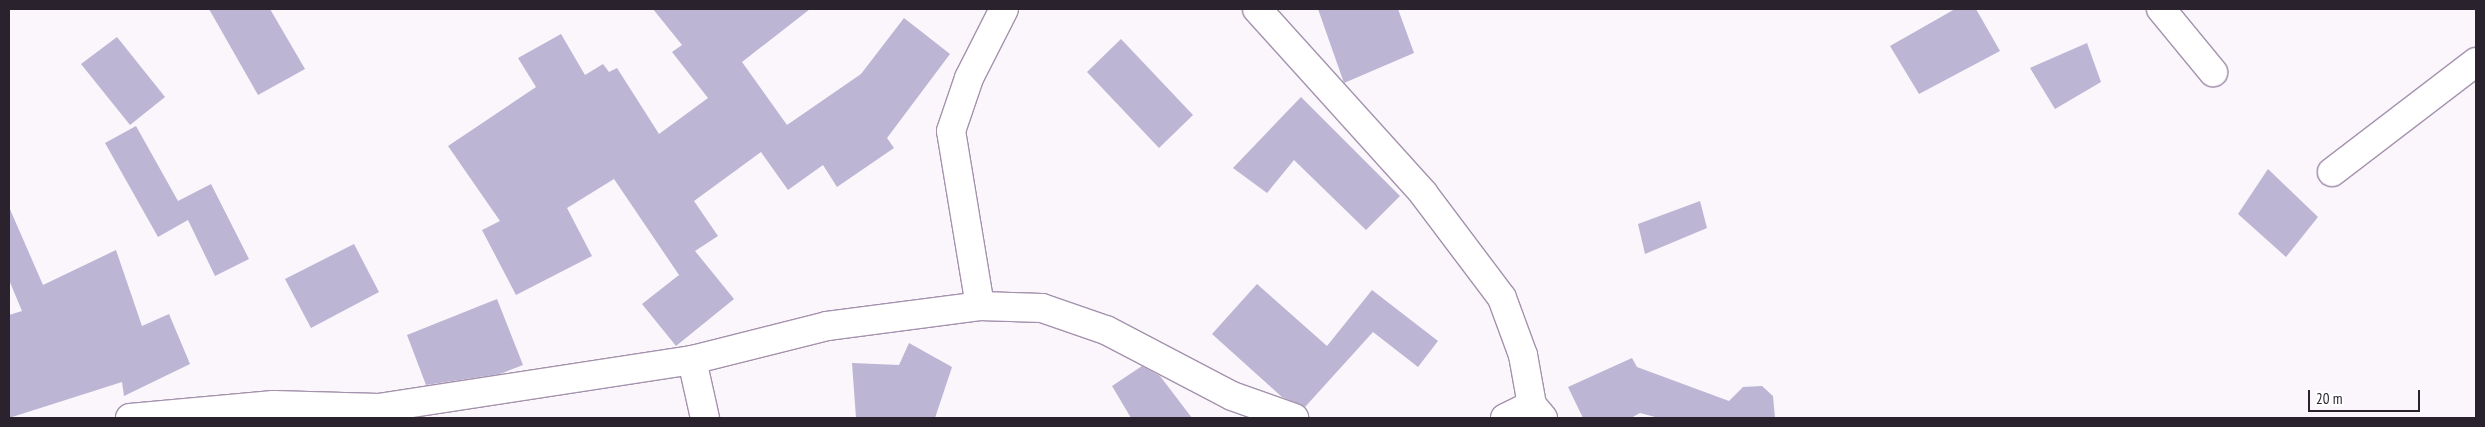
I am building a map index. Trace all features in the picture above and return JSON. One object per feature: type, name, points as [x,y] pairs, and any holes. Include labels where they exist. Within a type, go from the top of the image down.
[{"type":"street","points":[[980,306],[951,131],[969,78],[1004,9]]},
{"type":"street","points":[[1257,9],[1423,193],[1502,298],[1523,355],[1537,412],[1505,418]]},
{"type":"street","points":[[2161,9],[2213,72]]},
{"type":"street","points":[[2332,172],[2476,62]]},
{"type":"street","points":[[130,418],[273,405],[379,408],[692,360],[827,326],[980,306],[1042,308],[1106,330],[1232,396],[1294,418]]},
{"type":"street","points":[[692,360],[705,418]]},
{"type":"building","points":[[209,9],[270,9],[305,69],[258,95]]},
{"type":"building","points":[[653,9],[810,9],[742,62],[787,125],[861,74],[904,18],[950,54],[887,138],[894,148],[837,187],[823,165],[788,190],[761,152],[694,201],[718,236],[695,251],[734,299],[676,346],[642,304],[679,275],[614,179],[567,208],[592,256],[516,295],[482,230],[500,221],[448,146],[536,87],[518,58],[561,34],[585,75],[603,64],[609,72],[617,68],[659,134],[708,98],[672,52],[682,45]]},
{"type":"building","points":[[1318,9],[1398,9],[1414,53],[1344,83]]},
{"type":"building","points":[[1955,9],[1976,9],[2000,51],[1919,94],[1890,46]]},
{"type":"building","points":[[117,37],[165,97],[130,125],[81,64]]},
{"type":"building","points":[[1121,39],[1193,115],[1159,148],[1087,72]]},
{"type":"building","points":[[2087,43],[2101,82],[2055,109],[2030,68]]},
{"type":"building","points":[[1301,97],[1400,196],[1366,230],[1294,160],[1267,193],[1233,168]]},
{"type":"building","points":[[136,126],[178,201],[211,184],[249,259],[215,276],[188,220],[158,237],[105,143]]},
{"type":"building","points":[[2268,169],[2318,217],[2286,257],[2238,214]]},
{"type":"building","points":[[1700,201],[1707,228],[1645,254],[1638,224]]},
{"type":"building","points":[[9,207],[43,285],[116,250],[142,326],[169,314],[190,364],[124,396],[122,382],[9,418],[9,315],[22,311],[9,280]]},
{"type":"building","points":[[354,244],[379,292],[311,328],[285,279]]},
{"type":"building","points":[[1257,284],[1327,346],[1372,290],[1438,341],[1418,367],[1373,332],[1305,407],[1282,397],[1212,334]]},
{"type":"building","points":[[497,299],[523,365],[500,374],[426,385],[407,335]]},
{"type":"building","points":[[909,343],[952,367],[935,418],[856,418],[852,363],[899,365]]},
{"type":"building","points":[[1632,358],[1637,367],[1729,401],[1743,387],[1762,386],[1773,396],[1775,418],[1659,418],[1640,413],[1631,418],[1583,418],[1568,387]]},
{"type":"building","points":[[1142,366],[1160,376],[1192,418],[1131,418],[1112,386]]}]
